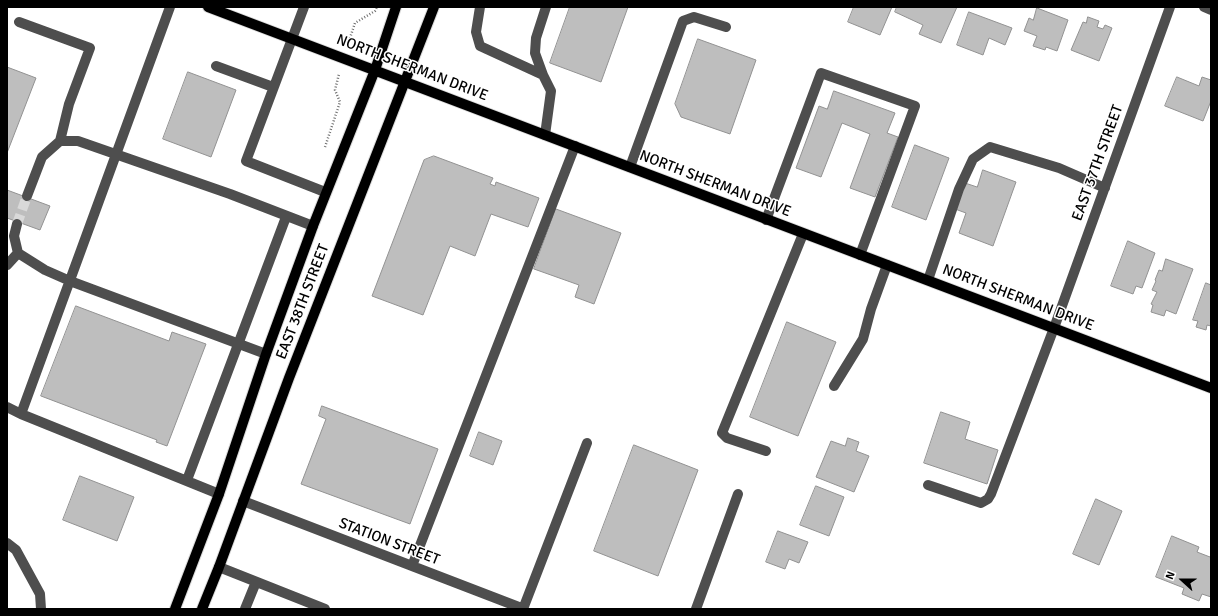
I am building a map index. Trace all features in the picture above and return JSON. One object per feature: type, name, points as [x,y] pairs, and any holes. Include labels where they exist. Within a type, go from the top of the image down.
[{"type":"main road","name":"EAST 38TH STREET","points":[[175,609],[220,494],[266,354],[325,192],[375,70],[396,7]]},
{"type":"main road","name":"EAST 38TH STREET","points":[[202,609],[295,363],[434,7]]},
{"type":"main road","name":"NORTH SHERMAN DRIVE","points":[[212,8],[1211,388]]},
{"type":"street","points":[[22,414],[170,7]]},
{"type":"street","points":[[304,7],[246,161],[325,192]]},
{"type":"street","points":[[480,7],[476,32],[480,46],[543,75]]},
{"type":"street","points":[[545,135],[551,91],[535,53],[536,38],[546,7]]},
{"type":"street","name":"EAST 37TH STREET","points":[[928,485],[981,504],[988,499],[1000,473],[1054,328],[1170,7]]},
{"type":"street","points":[[1204,7],[1211,10]]},
{"type":"street","points":[[630,167],[683,21],[694,17],[726,27]]},
{"type":"street","points":[[19,22],[90,48],[69,104],[60,141],[42,157],[27,196]]},
{"type":"street","points":[[216,66],[273,87]]},
{"type":"street","points":[[766,220],[821,73],[915,106],[860,255]]},
{"type":"street","points":[[60,141],[78,141],[116,156],[230,194],[286,217],[313,226]]},
{"type":"street","points":[[412,566],[575,146]]},
{"type":"street","points":[[928,280],[959,189],[973,158],[990,148],[1059,168],[1105,188]]},
{"type":"street","points":[[187,480],[286,217]]},
{"type":"street","points":[[17,224],[14,236],[18,253],[45,270],[70,281],[266,354]]},
{"type":"street","points":[[766,451],[727,438],[722,433],[803,234]]},
{"type":"street","points":[[7,265],[18,253]]},
{"type":"street","points":[[834,386],[863,339],[871,309],[887,265]]},
{"type":"street","points":[[7,407],[220,494]]},
{"type":"street","points":[[524,609],[587,443]]},
{"type":"street","points":[[696,609],[738,494]]},
{"type":"street","name":"STATION STREET","points":[[243,501],[524,609]]},
{"type":"street","points":[[7,543],[16,550],[40,594],[41,609]]},
{"type":"street","points":[[219,567],[325,609]]},
{"type":"street","points":[[245,609],[256,582]]},
{"type":"building","points":[[570,7],[628,7],[601,82],[550,63]]},
{"type":"building","points":[[854,7],[892,7],[880,35],[848,22]]},
{"type":"building","points":[[897,7],[957,7],[941,43],[919,34],[923,25],[895,12]]},
{"type":"building","points":[[1037,8],[1068,20],[1057,51],[1046,47],[1045,50],[1033,46],[1037,36],[1024,31],[1029,18],[1033,20]]},
{"type":"building","points":[[969,12],[1012,28],[1005,45],[989,38],[983,55],[957,45]]},
{"type":"building","points":[[1088,17],[1099,21],[1097,27],[1103,29],[1105,25],[1112,28],[1099,61],[1071,50],[1083,22],[1086,23]]},
{"type":"building","points":[[698,39],[756,60],[730,134],[681,117],[675,104]]},
{"type":"building","points":[[7,67],[36,78],[7,153]]},
{"type":"building","points":[[188,72],[236,90],[211,157],[163,139]]},
{"type":"building","points":[[1177,77],[1199,86],[1202,77],[1211,80],[1211,101],[1203,121],[1165,106]]},
{"type":"building","points":[[834,91],[895,113],[887,133],[898,137],[875,197],[850,188],[870,134],[842,123],[821,177],[796,168],[819,106],[827,109]]},
{"type":"building","points":[[915,145],[949,158],[926,220],[892,207]]},
{"type":"building","points":[[434,156],[493,178],[490,184],[495,186],[496,182],[539,198],[528,227],[491,214],[475,256],[450,246],[423,315],[372,296],[424,160]]},
{"type":"building","points":[[983,170],[1016,182],[993,246],[959,233],[966,213],[955,209],[965,183],[977,187]]},
{"type":"building","points":[[7,190],[50,206],[40,230],[7,218]]},
{"type":"building","points":[[556,209],[621,233],[594,304],[575,297],[579,285],[534,269]]},
{"type":"building","points":[[1128,241],[1155,253],[1142,288],[1136,286],[1133,294],[1111,286]]},
{"type":"building","points":[[1166,259],[1193,269],[1176,314],[1166,310],[1164,316],[1151,312],[1153,305],[1151,304],[1157,292],[1152,290],[1156,281],[1155,280],[1159,270],[1162,271]]},
{"type":"building","points":[[1206,283],[1211,285],[1211,326],[1207,325],[1206,330],[1196,327],[1198,321],[1193,320]]},
{"type":"building","points":[[76,306],[169,341],[172,332],[206,344],[167,446],[156,442],[157,440],[41,396]]},
{"type":"building","points":[[787,322],[836,342],[798,436],[750,417]]},
{"type":"building","points":[[322,406],[438,449],[410,524],[301,484],[326,419],[319,416]]},
{"type":"building","points":[[941,412],[970,422],[965,439],[998,450],[987,484],[924,463]]},
{"type":"building","points":[[479,432],[502,441],[493,465],[470,456]]},
{"type":"building","points":[[848,438],[859,442],[856,451],[869,456],[854,492],[816,477],[831,441],[845,446]]},
{"type":"building","points":[[634,445],[698,470],[658,576],[594,551]]},
{"type":"building","points":[[80,476],[134,497],[117,541],[63,520]]},
{"type":"building","points":[[816,486],[844,497],[829,536],[800,525]]},
{"type":"building","points":[[1096,499],[1122,511],[1099,565],[1073,554]]},
{"type":"building","points":[[778,531],[808,542],[799,563],[789,559],[785,569],[766,562]]},
{"type":"building","points":[[1172,536],[1199,547],[1197,552],[1210,557],[1211,555],[1211,597],[1202,594],[1199,601],[1182,594],[1184,588],[1156,577]]},
{"type":"tunnel","points":[[17,224],[27,196]]}]
